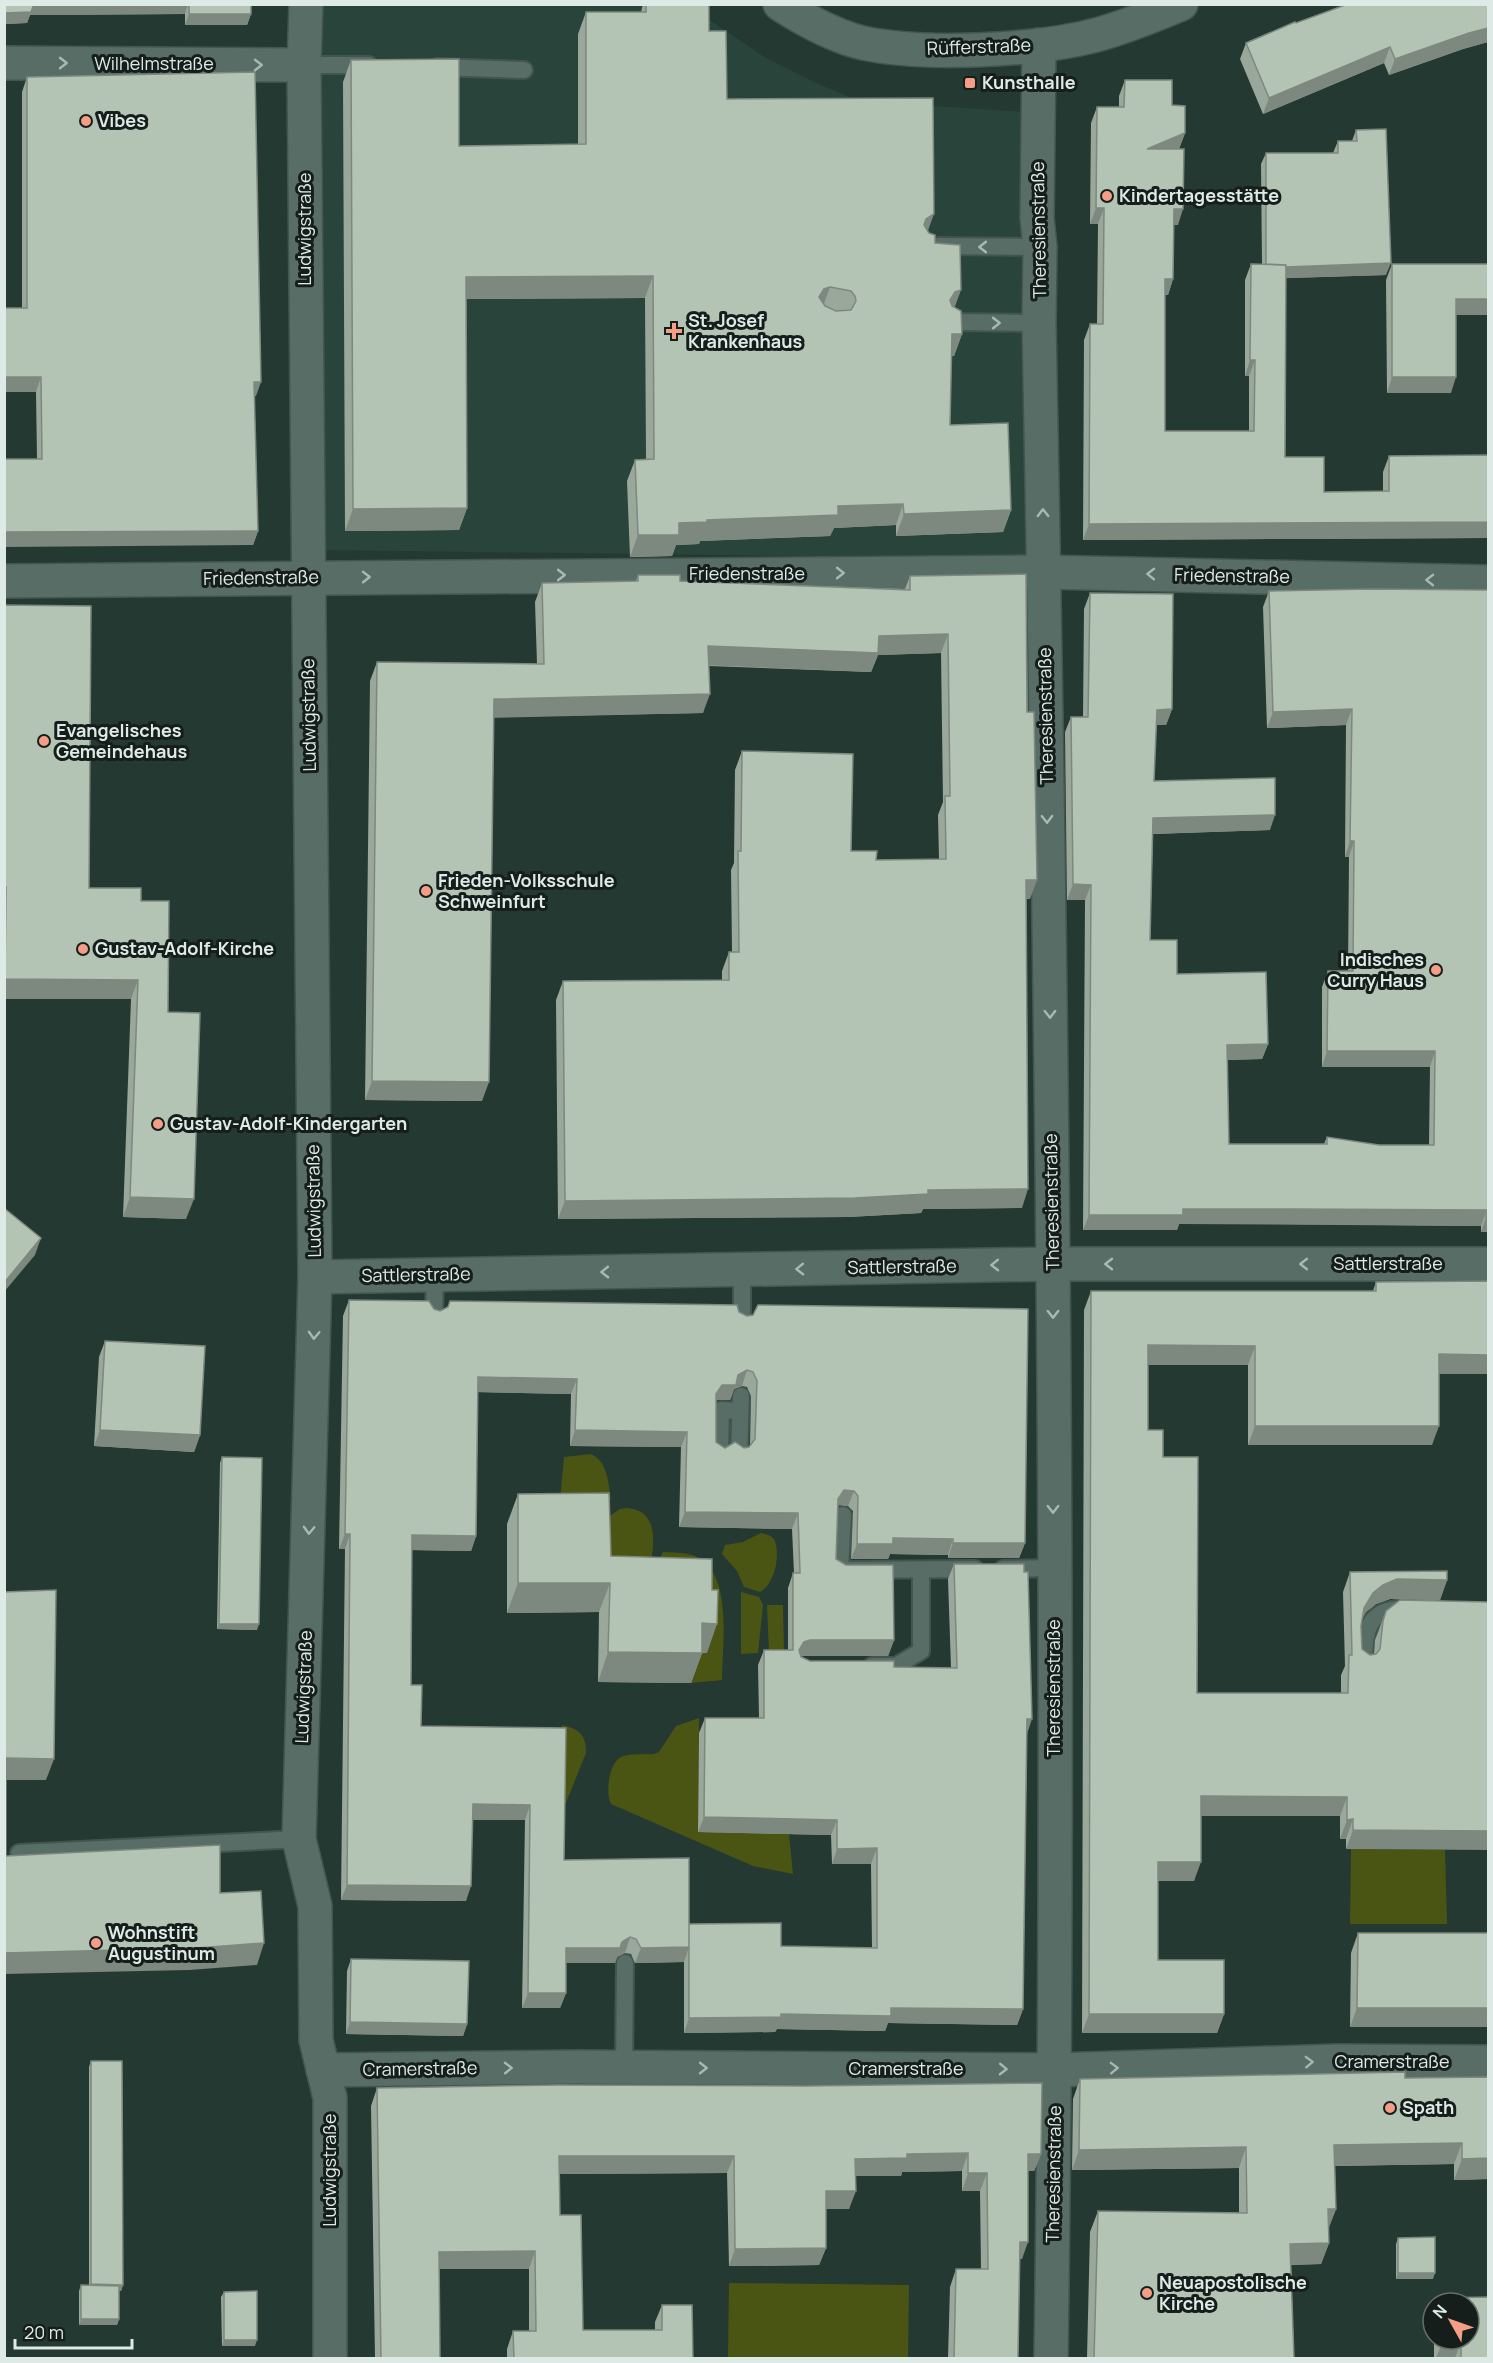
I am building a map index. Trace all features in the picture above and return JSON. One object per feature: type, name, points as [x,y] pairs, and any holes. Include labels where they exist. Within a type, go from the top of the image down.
[{"type":"street","name":"Ludwigstraße","points":[[306,4],[304,65],[315,1277],[299,1839],[315,1906],[316,2040],[330,2098],[330,2358]]},
{"type":"street","name":"Rüfferstraße","points":[[780,4],[830,31],[862,42],[909,48],[958,49],[1039,45],[1099,34],[1181,4]]},
{"type":"street","name":"Theresienstraße","points":[[1039,45],[1039,323],[1053,1264],[1055,2070],[1051,2358]]},
{"type":"street","name":"Wilhelmstraße","points":[[4,63],[304,65]]},
{"type":"street","name":"Friedenstraße","points":[[4,581],[1044,572],[1488,582]]},
{"type":"street","name":"Sattlerstraße","points":[[315,1277],[1053,1264],[1488,1264]]},
{"type":"street","name":"Cramerstraße","points":[[323,2070],[624,2068],[1055,2070],[1338,2061],[1488,2062]]},
{"type":"lane","points":[[304,65],[385,65]]},
{"type":"lane","points":[[420,66],[524,70]]},
{"type":"lane","points":[[927,246],[1038,232]]},
{"type":"lane","points":[[953,322],[1039,323]]},
{"type":"lane","points":[[742,1269],[742,1321]]},
{"type":"lane","points":[[434,1316],[435,1275]]},
{"type":"lane","points":[[720,1453],[721,1410],[741,1403],[739,1453]]},
{"type":"lane","points":[[843,1515],[840,1570],[1053,1568]]},
{"type":"lane","points":[[850,1666],[896,1666],[921,1651],[921,1570]]},
{"type":"lane","points":[[1364,1664],[1364,1636],[1377,1617],[1390,1609],[1428,1610]]},
{"type":"lane","points":[[19,1853],[299,1839]]},
{"type":"lane","points":[[624,2068],[625,1963]]},
{"type":"shaded area","name":"St. Josef Krankenhaus","points":[[686,4],[766,58],[859,101],[1025,112],[1033,559],[322,550],[317,5]]},
{"type":"green space","points":[[591,1454],[604,1467],[611,1499],[599,1504],[560,1501],[564,1457]]},
{"type":"green space","points":[[620,1509],[639,1511],[647,1517],[652,1527],[653,1549],[647,1584],[663,1552],[691,1555],[699,1558],[710,1568],[717,1581],[723,1614],[722,1680],[691,1683],[691,1653],[600,1586],[599,1523]]},
{"type":"green space","points":[[761,1533],[774,1539],[777,1560],[770,1582],[760,1592],[744,1587],[737,1571],[722,1554],[725,1545],[743,1542]]},
{"type":"green space","points":[[741,1592],[759,1597],[763,1605],[758,1653],[741,1654]]},
{"type":"green space","points":[[767,1605],[783,1605],[784,1652],[769,1652]]},
{"type":"green space","points":[[699,1718],[698,1832],[789,1834],[793,1874],[753,1866],[611,1804],[608,1793],[609,1779],[617,1760],[625,1756],[659,1752],[676,1726]]},
{"type":"green space","points":[[562,1725],[580,1733],[585,1741],[586,1753],[559,1820]]},
{"type":"green space","points":[[1351,1849],[1445,1850],[1447,1924],[1350,1924]]},
{"type":"green space","points":[[729,2283],[909,2285],[908,2358],[728,2357]]},
{"type":"building","points":[[4,4],[34,4],[31,12],[4,13]]},
{"type":"building","points":[[189,4],[251,4],[251,14],[189,14]]},
{"type":"building","points":[[646,4],[709,4],[709,31],[726,31],[727,99],[933,98],[934,214],[926,219],[924,225],[929,233],[935,235],[935,243],[960,245],[961,290],[955,292],[950,300],[952,306],[961,311],[962,334],[952,334],[950,425],[1008,423],[1011,510],[904,514],[903,504],[838,506],[838,515],[707,520],[707,522],[679,523],[679,535],[638,535],[635,460],[654,459],[653,276],[466,277],[467,508],[353,509],[351,60],[459,59],[459,146],[586,144],[586,12],[646,12]],"holes":[[[830,287],[851,291],[856,301],[851,310],[836,311],[825,306],[819,297],[824,289]]]},
{"type":"building","points":[[1348,4],[1488,4],[1488,28],[1395,59],[1390,47],[1269,98],[1246,43],[1295,22]]},
{"type":"building","points":[[255,72],[261,382],[254,382],[258,531],[4,532],[4,459],[42,459],[41,377],[4,377],[4,308],[27,308],[27,77]]},
{"type":"building","points":[[1125,80],[1172,80],[1172,105],[1185,106],[1185,133],[1147,149],[1184,149],[1183,209],[1174,209],[1173,279],[1165,279],[1165,431],[1254,431],[1255,360],[1250,360],[1251,264],[1286,265],[1285,457],[1324,457],[1324,492],[1389,491],[1389,456],[1488,455],[1488,522],[1089,524],[1090,324],[1103,324],[1104,208],[1096,208],[1097,107],[1124,107]]},
{"type":"building","points":[[1386,129],[1391,263],[1286,267],[1286,265],[1266,264],[1266,153],[1338,153],[1338,141],[1357,141],[1356,130]]},
{"type":"building","points":[[1392,264],[1488,264],[1488,299],[1456,299],[1456,377],[1392,377]]},
{"type":"building","points":[[1026,574],[1027,712],[1034,712],[1037,880],[1026,880],[1028,1189],[928,1190],[928,1194],[855,1198],[565,1201],[563,981],[729,980],[729,952],[739,952],[738,851],[741,851],[742,751],[853,754],[851,851],[877,851],[876,860],[946,859],[945,796],[950,796],[948,634],[879,636],[878,653],[708,646],[710,694],[494,699],[489,1082],[372,1081],[377,662],[544,664],[542,583],[638,581],[638,575],[680,575],[680,581],[910,590],[910,576]]},
{"type":"building","points":[[1488,590],[1488,1217],[1486,1217],[1487,1210],[1290,1209],[1183,1209],[1183,1215],[1089,1215],[1091,885],[1073,884],[1071,717],[1088,717],[1090,593],[1173,594],[1172,709],[1157,710],[1154,781],[1275,778],[1275,815],[1153,818],[1150,940],[1177,940],[1177,974],[1266,972],[1268,1044],[1227,1045],[1229,1144],[1327,1144],[1327,1137],[1379,1145],[1434,1145],[1435,1051],[1327,1051],[1328,971],[1353,971],[1354,841],[1350,841],[1352,709],[1273,712],[1269,591]]},
{"type":"building","points":[[4,605],[91,606],[89,888],[141,888],[141,901],[169,901],[168,1012],[200,1013],[194,1199],[130,1197],[138,980],[5,979]]},
{"type":"building","points":[[4,1208],[41,1238],[4,1283]]},
{"type":"building","points":[[1488,1281],[1488,1355],[1439,1354],[1439,1426],[1255,1426],[1255,1346],[1148,1345],[1148,1430],[1163,1430],[1163,1457],[1198,1457],[1197,1693],[1348,1693],[1349,1655],[1352,1655],[1350,1572],[1447,1571],[1447,1580],[1397,1579],[1383,1585],[1373,1593],[1364,1608],[1361,1626],[1362,1649],[1370,1655],[1376,1654],[1380,1649],[1386,1611],[1400,1600],[1488,1602],[1488,1831],[1353,1830],[1353,1819],[1347,1820],[1347,1797],[1201,1796],[1201,1862],[1158,1862],[1158,1960],[1224,1960],[1224,2014],[1089,2014],[1091,1291],[1376,1291],[1376,1282]]},
{"type":"building","points":[[349,1300],[429,1301],[434,1309],[440,1311],[448,1307],[450,1301],[737,1305],[739,1312],[747,1316],[753,1315],[758,1305],[1028,1309],[1025,1543],[953,1543],[953,1539],[893,1538],[893,1544],[857,1544],[858,1496],[854,1491],[844,1490],[838,1499],[836,1559],[846,1565],[893,1565],[894,1640],[810,1640],[804,1642],[799,1650],[801,1657],[810,1661],[894,1661],[894,1667],[957,1668],[954,1564],[1024,1564],[1024,1572],[1028,1572],[1032,1719],[1027,1719],[1023,2009],[891,2008],[891,2016],[781,2014],[781,2017],[689,2018],[689,1947],[641,1948],[636,1939],[630,1937],[622,1942],[620,1948],[566,1948],[566,1993],[528,1993],[530,1805],[473,1804],[471,1886],[347,1885],[350,1534],[345,1534]],"holes":[[[747,1370],[753,1372],[757,1381],[755,1439],[749,1447],[744,1448],[735,1442],[725,1448],[716,1442],[716,1394],[722,1385],[736,1385],[738,1375]],[[478,1377],[577,1379],[575,1430],[687,1432],[685,1512],[798,1513],[800,1573],[793,1573],[793,1650],[764,1650],[764,1718],[705,1718],[704,1817],[837,1820],[837,1849],[877,1848],[877,1948],[781,1946],[781,1923],[689,1924],[689,1858],[564,1860],[566,1728],[421,1726],[422,1685],[411,1685],[412,1535],[476,1536]]]},
{"type":"building","points":[[105,1341],[205,1346],[200,1435],[100,1430]]},
{"type":"building","points":[[222,1457],[262,1458],[259,1624],[219,1624]]},
{"type":"building","points":[[609,1493],[611,1556],[712,1559],[712,1590],[718,1590],[717,1624],[702,1623],[702,1653],[608,1652],[610,1583],[518,1583],[518,1494]]},
{"type":"building","points":[[56,1590],[54,1759],[6,1758],[6,1856],[220,1845],[220,1893],[261,1891],[264,1943],[197,1948],[4,1953],[4,1592]]},
{"type":"building","points":[[1358,1933],[1488,1933],[1488,2008],[1357,2008]]},
{"type":"building","points":[[351,1959],[469,1961],[467,2024],[350,2022]]},
{"type":"building","points":[[91,2061],[122,2061],[123,2285],[91,2284]]},
{"type":"building","points":[[1405,2072],[1405,2078],[1488,2077],[1488,2158],[1462,2159],[1462,2143],[1334,2145],[1336,2209],[1328,2209],[1329,2243],[1290,2244],[1294,2358],[1094,2358],[1098,2211],[1247,2213],[1246,2147],[1079,2150],[1080,2079]]},
{"type":"building","points":[[1042,2083],[1041,2154],[1028,2154],[1028,2242],[1020,2242],[1018,2358],[954,2358],[956,2269],[988,2269],[987,2173],[968,2173],[968,2153],[907,2154],[907,2158],[855,2159],[856,2191],[826,2191],[826,2248],[735,2249],[734,2156],[559,2156],[560,2215],[581,2215],[583,2330],[662,2330],[662,2305],[692,2305],[693,2358],[514,2358],[513,2331],[536,2331],[535,2251],[439,2252],[440,2358],[381,2358],[377,2088]]},
{"type":"building","points":[[1435,2237],[1435,2273],[1398,2273],[1398,2238]]},
{"type":"building","points":[[81,2285],[119,2286],[119,2319],[81,2319]]},
{"type":"building","points":[[257,2291],[257,2340],[224,2340],[224,2292]]},
{"type":"building","points":[[1481,2297],[1488,2297],[1488,2358],[1461,2358],[1461,2351],[1481,2351]]},
{"type":"place","name":"Kunsthalle","points":[[970,83]]},
{"type":"place","name":"Vibes","points":[[86,121]]},
{"type":"place","name":"Kindertagesstätte","points":[[1107,196]]},
{"type":"place","name":"St. Josef Krankenhaus","points":[[674,331]]},
{"type":"place","name":"Evangelisches Gemeindehaus","points":[[44,741]]},
{"type":"place","name":"Frieden-Volksschule Schweinfurt","points":[[426,891]]},
{"type":"place","name":"Gustav-Adolf-Kirche","points":[[83,949]]},
{"type":"place","name":"Indisches Curry Haus","points":[[1436,970]]},
{"type":"place","name":"Gustav-Adolf-Kindergarten","points":[[158,1124]]},
{"type":"place","name":"Wohnstift Augustinum","points":[[96,1943]]},
{"type":"place","name":"Spath","points":[[1390,2108]]},
{"type":"place","name":"Neuapostolische Kirche","points":[[1147,2293]]}]
